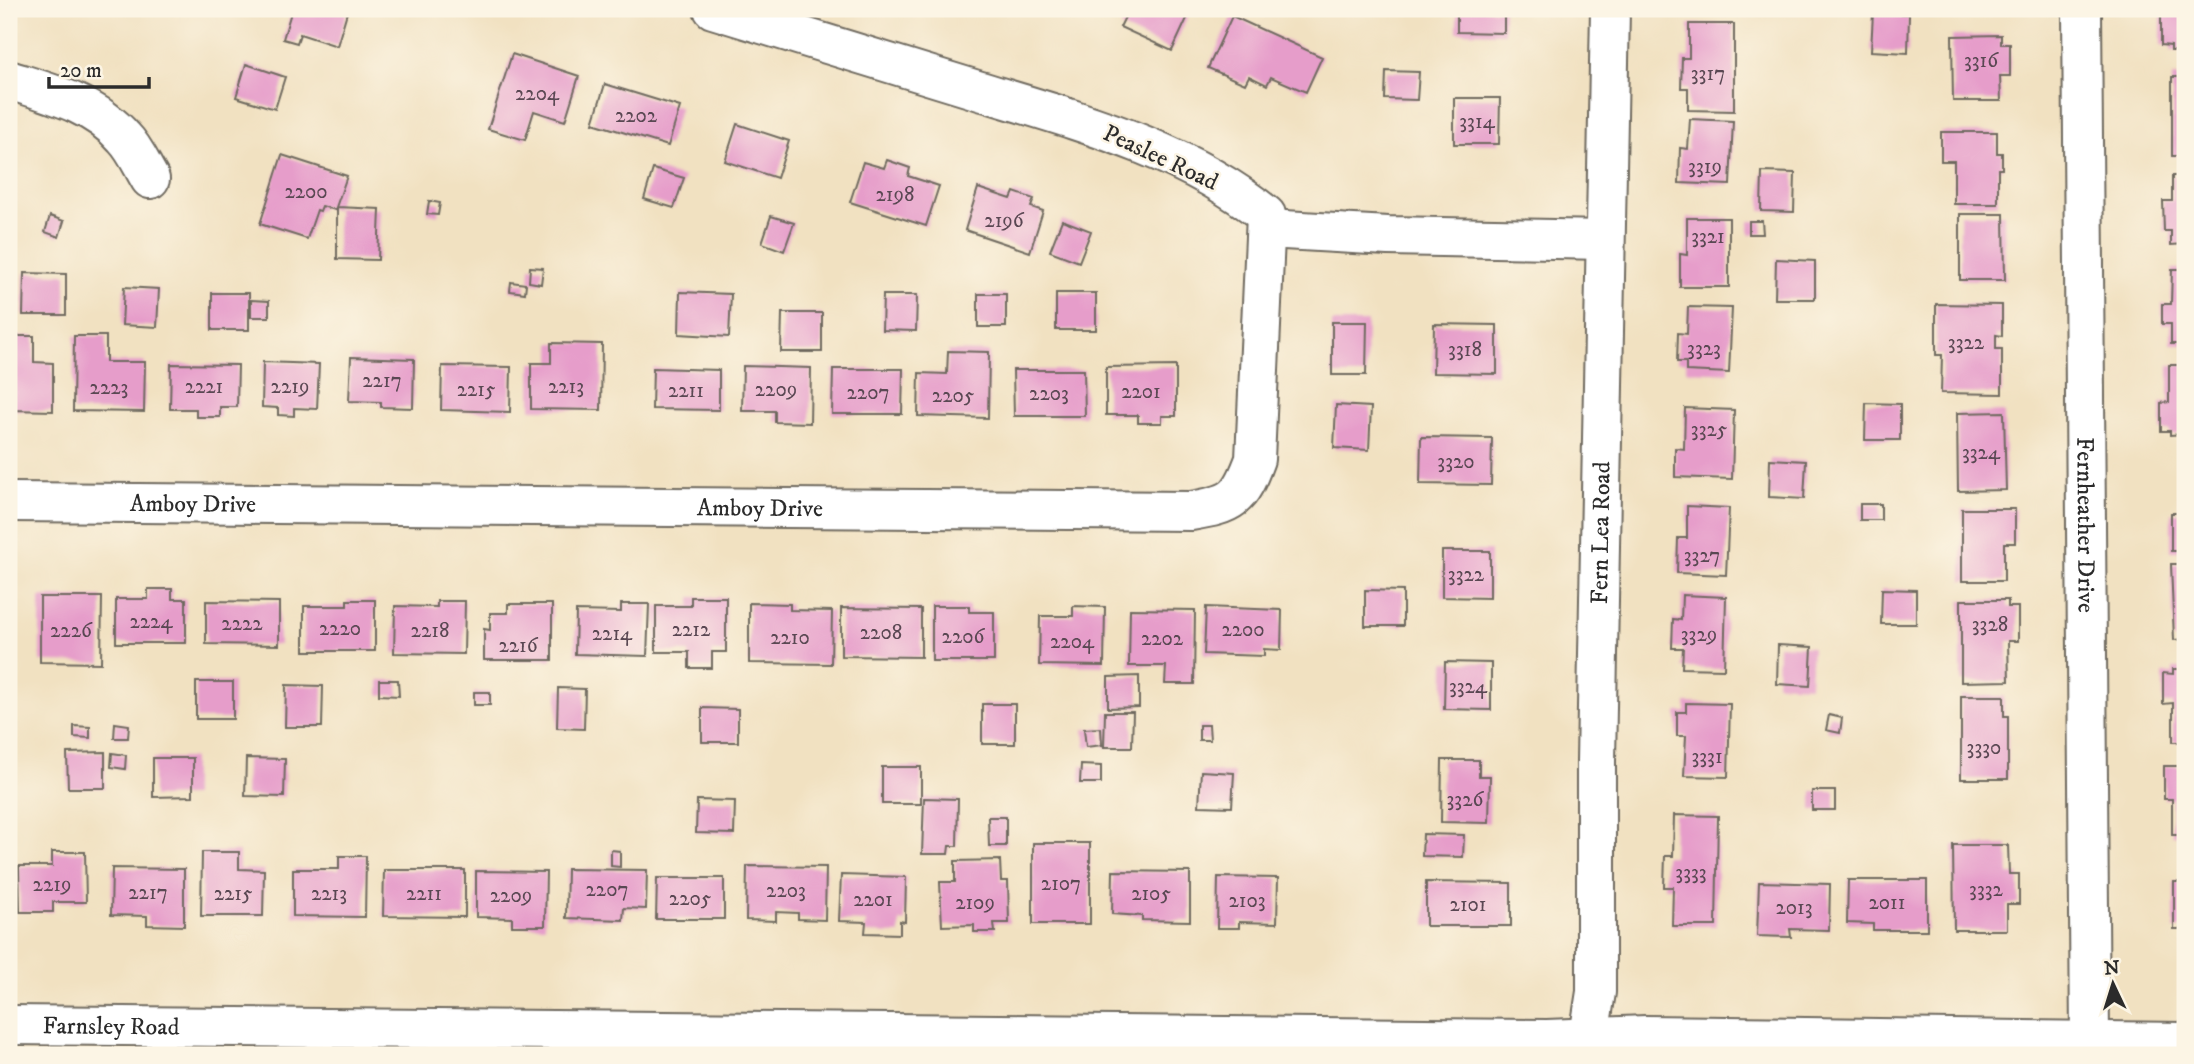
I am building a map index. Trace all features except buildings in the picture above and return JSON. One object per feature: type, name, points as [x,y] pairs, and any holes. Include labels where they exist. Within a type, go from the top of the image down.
[{"type":"street","name":"Peaslee Road","points":[[713,9],[1112,133],[1169,156],[1244,197],[1266,215],[1267,229]]},
{"type":"street","name":"Fern Lea Road","points":[[1587,1046],[1596,992],[1596,775],[1610,9]]},
{"type":"street","name":"Fernheather Drive","points":[[2082,9],[2090,1040]]},
{"type":"street","points":[[9,80],[93,111],[113,125],[127,140],[150,179]]},
{"type":"street","points":[[1267,229],[1388,236],[1605,240]]},
{"type":"street","name":"Amboy Drive","points":[[9,502],[1191,511],[1215,507],[1231,500],[1245,485],[1255,459],[1267,229]]},
{"type":"street","name":"Farnsley Road","points":[[9,1025],[1039,1045],[1547,1039],[1587,1046],[1646,1035],[2185,1042]]}]
